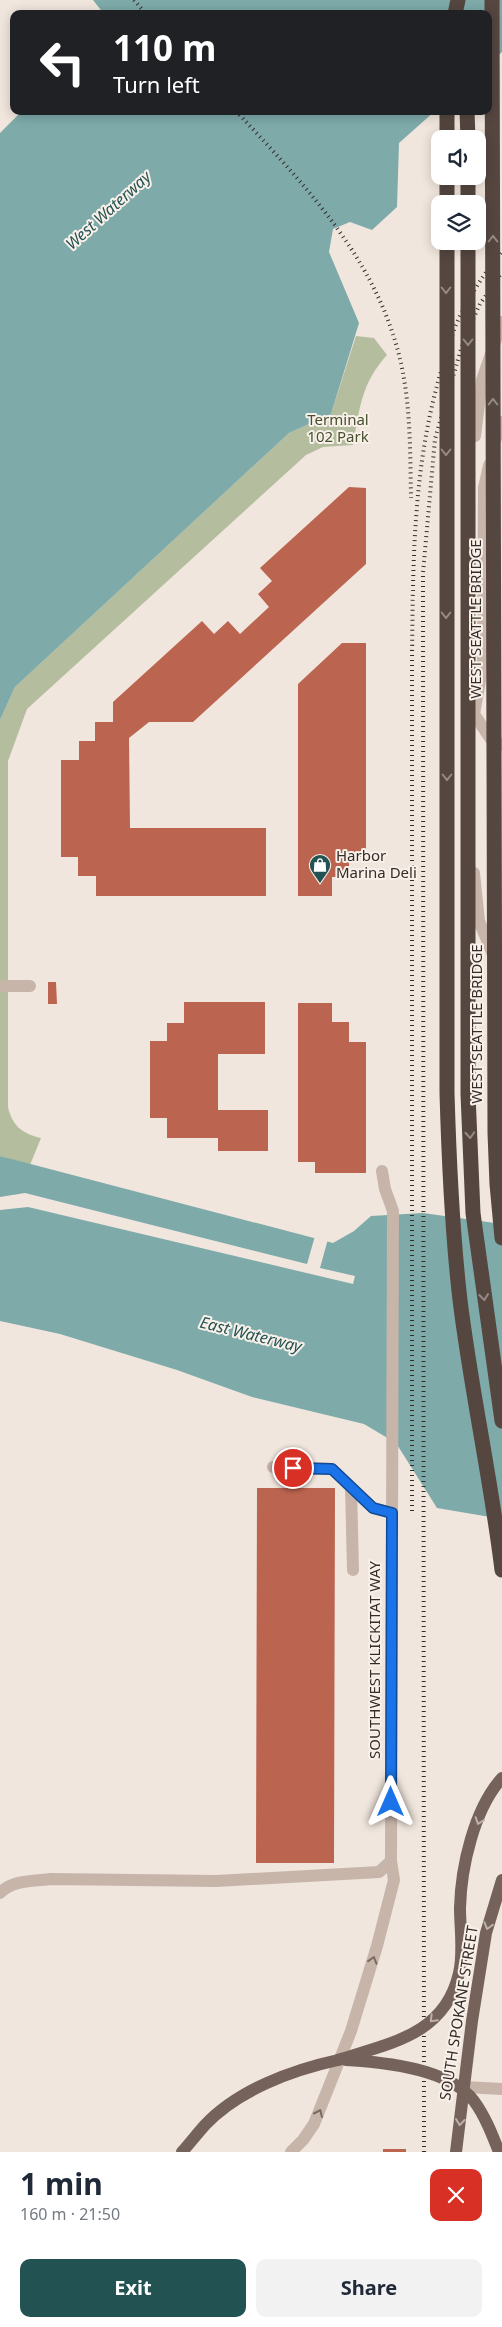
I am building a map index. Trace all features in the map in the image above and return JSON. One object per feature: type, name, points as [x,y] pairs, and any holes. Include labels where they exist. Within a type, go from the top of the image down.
[{"type":"highway","name":"WEST SEATTLE BRIDGE","points":[[492,0],[495,1133],[502,1238]]},
{"type":"highway","points":[[447,115],[447,130]]},
{"type":"highway","points":[[467,115],[468,130]]},
{"type":"highway","points":[[446,250],[447,1083],[450,1204],[460,1302],[486,1458],[502,1570]]},
{"type":"highway","name":"WEST SEATTLE BRIDGE","points":[[468,250],[468,1094],[473,1212],[502,1421]]},
{"type":"main road","points":[[182,2152],[206,2124],[239,2098],[273,2080],[410,2036],[425,2027],[439,2013],[454,1988],[459,1972],[460,1889],[475,1830],[484,1804],[502,1778]]},
{"type":"main road","name":"SOUTH SPOKANE STREET","points":[[456,2152],[486,1933],[502,1880]]},
{"type":"main road","points":[[338,2060],[406,2068],[449,2081],[472,2099],[487,2122],[499,2152]]},
{"type":"street","points":[[501,330],[482,380],[475,423],[472,664],[474,714],[474,877],[479,920],[502,973]]},
{"type":"street","points":[[502,422],[495,439],[484,488],[483,665],[474,714],[490,738],[502,744]]},
{"type":"street","points":[[0,986],[30,986]]},
{"type":"street","name":"SOUTHWEST KLICKITAT WAY","points":[[291,2152],[303,2140],[314,2124],[351,2031],[377,1946],[394,1880],[391,1860],[393,1211],[385,1190],[382,1171]]},
{"type":"street","points":[[273,1467],[332,1469],[373,1508],[392,1513]]},
{"type":"street","points":[[352,1487],[353,1570]]},
{"type":"street","points":[[0,1892],[5,1887],[27,1881],[50,1879],[216,1881],[379,1872],[391,1860]]},
{"type":"street","points":[[464,2087],[502,2089]]},
{"type":"green space","name":"Terminal 102 Park","points":[[356,336],[374,338],[387,355],[378,366],[367,386],[360,407],[353,445],[323,447],[306,455],[27,709],[8,761],[8,1107],[12,1119],[19,1128],[41,1138],[30,1165],[0,1156],[0,720],[15,687],[289,433],[331,414]]},
{"type":"water","points":[[93,0],[502,0],[502,52],[492,61],[492,10],[101,10]]},
{"type":"water","name":"West Waterway","points":[[18,115],[430,115],[399,143],[397,207],[372,230],[350,222],[333,229],[329,252],[359,323],[331,414],[289,433],[15,687],[0,720],[0,133]]},
{"type":"water","name":"East Waterway","points":[[0,1156],[333,1243],[354,1231],[371,1216],[423,1213],[502,1224],[502,1519],[437,1508],[396,1443],[364,1424],[252,1397],[177,1370],[60,1334],[0,1321]]},
{"type":"pier","points":[[25,1193],[307,1264],[315,1236],[328,1239],[320,1268],[355,1276],[353,1284],[28,1207],[0,1210],[0,1197]]},
{"type":"building","points":[[349,487],[366,488],[366,564],[193,722],[149,722],[129,738],[130,828],[266,828],[266,896],[96,896],[96,876],[78,876],[78,857],[61,857],[61,760],[79,760],[79,741],[95,741],[95,722],[113,722],[113,702],[202,621],[214,634],[228,621],[240,634],[269,607],[258,594],[272,581],[260,568]]},
{"type":"building","points":[[342,643],[366,643],[366,857],[349,857],[349,877],[332,877],[332,896],[298,896],[298,684]]},
{"type":"building","points":[[48,982],[56,982],[57,1004],[48,1004]]},
{"type":"building","points":[[184,1002],[265,1002],[265,1054],[218,1054],[218,1110],[268,1110],[268,1151],[218,1151],[218,1138],[167,1138],[167,1118],[150,1118],[150,1041],[167,1041],[167,1023],[184,1023]]},
{"type":"building","points":[[298,1003],[332,1003],[332,1022],[349,1022],[349,1042],[366,1042],[366,1173],[315,1173],[315,1162],[298,1162]]},
{"type":"building","points":[[257,1488],[335,1488],[334,1863],[256,1863]]},
{"type":"building","points":[[383,2149],[406,2149],[406,2152],[383,2152]]},
{"type":"railway","points":[[134,0],[143,10]]},
{"type":"railway","points":[[240,115],[284,163],[330,218],[369,278],[384,310],[396,344],[405,382],[409,421],[411,498]]},
{"type":"railway","points":[[412,1511],[412,660],[414,544],[421,468],[427,430],[446,355],[461,314],[477,286],[502,252]]},
{"type":"railway","points":[[424,2152],[423,573],[435,439],[461,349],[470,326],[480,304],[502,272]]},
{"type":"place","name":"Harbor Marina Deli","points":[[320,884]]},
{"type":"route","points":[[293,1468],[332,1469],[373,1508],[392,1513],[391,1802]]}]
